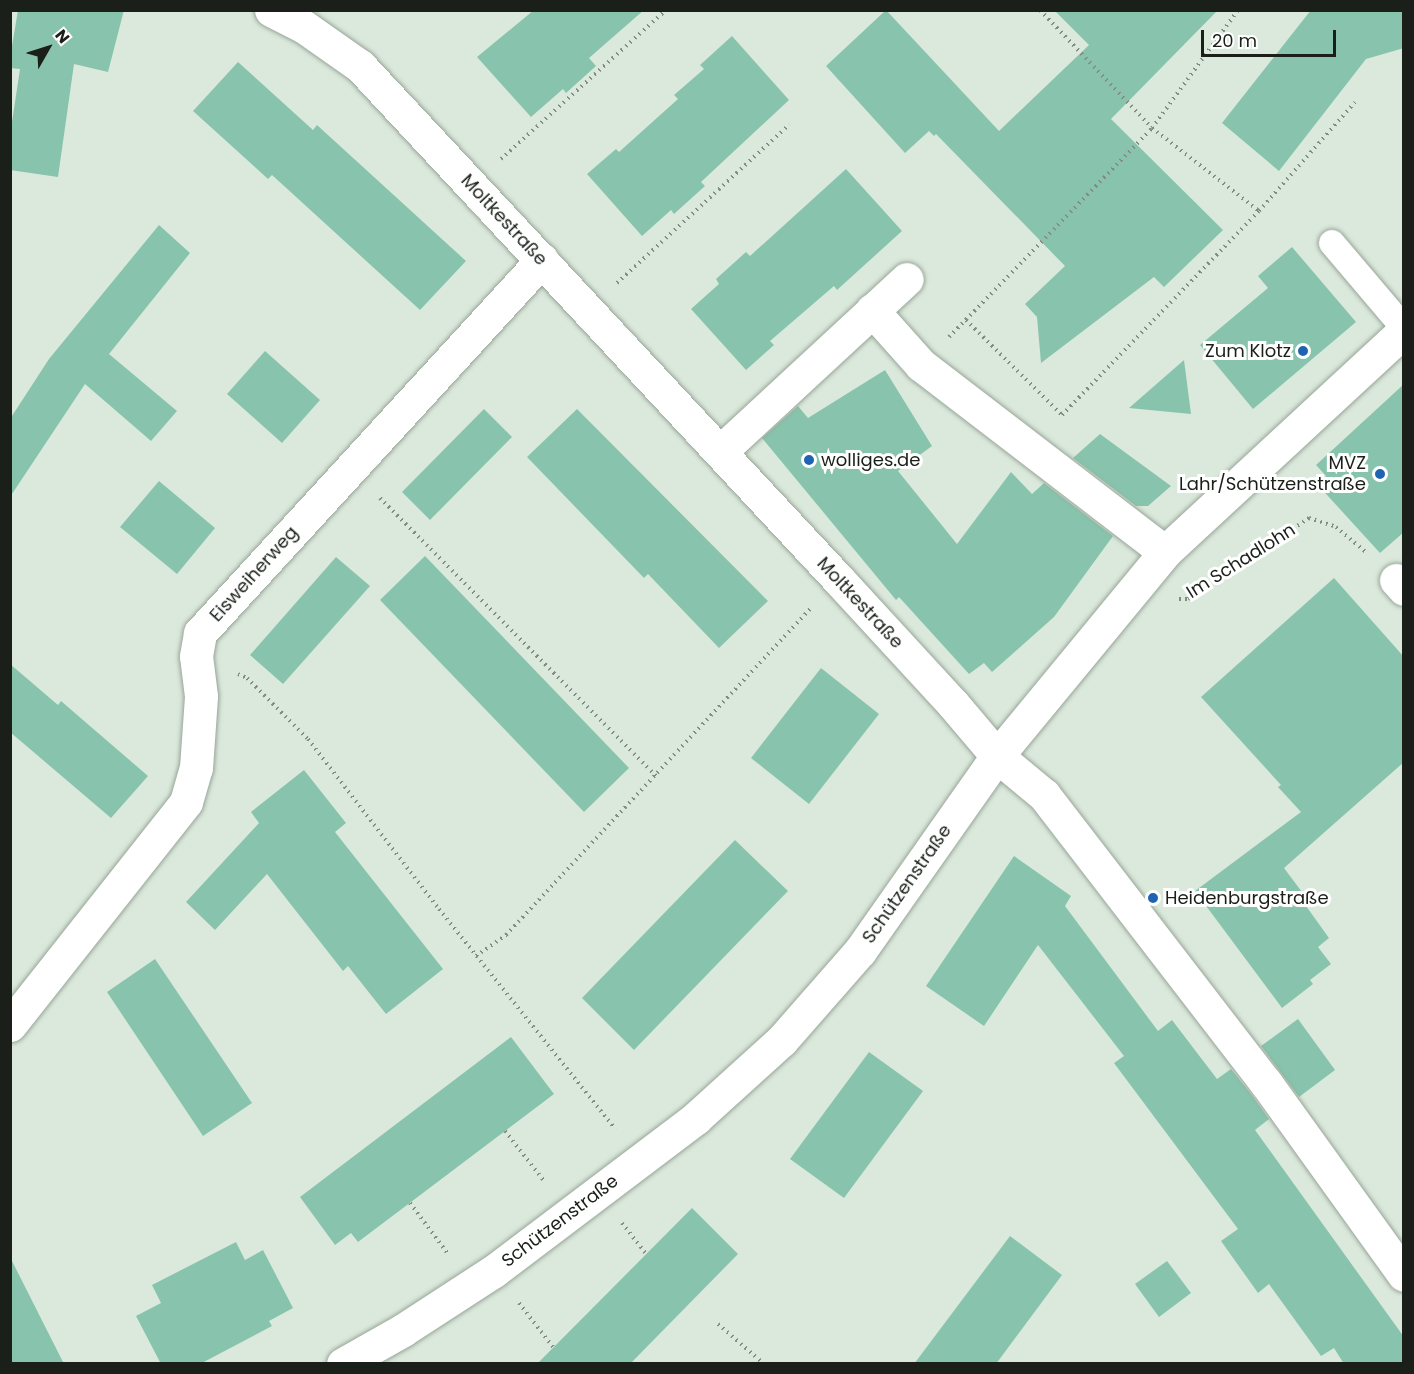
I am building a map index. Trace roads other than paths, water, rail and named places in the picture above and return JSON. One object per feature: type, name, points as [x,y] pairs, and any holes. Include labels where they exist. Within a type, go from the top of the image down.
[{"type":"street","name":"Moltkestraße","points":[[271,10],[303,26],[360,66],[721,452],[953,704],[997,756]]},
{"type":"street","name":"Eisweiherweg","points":[[10,1025],[186,802],[197,758],[201,696],[196,656],[200,633],[542,260]]},
{"type":"street","points":[[721,452],[907,279]]},
{"type":"street","points":[[872,310],[921,365],[1165,552]]},
{"type":"street","name":"Schützenstraße","points":[[343,1364],[403,1330],[483,1279],[696,1118],[782,1040],[860,951],[997,756],[1165,552],[1404,330]]},
{"type":"street","points":[[997,756],[1044,795],[1266,1083],[1404,1275]]},
{"type":"lane","points":[[1332,243],[1404,330]]},
{"type":"place","name":"Zum Klotz","points":[[1303,351]]},
{"type":"place","name":"wolliges.de","points":[[809,460]]},
{"type":"place","name":"MVZ Lahr/Schützenstraße","points":[[1380,474]]},
{"type":"place","name":"Heidenburgstraße","points":[[1153,898]]}]
